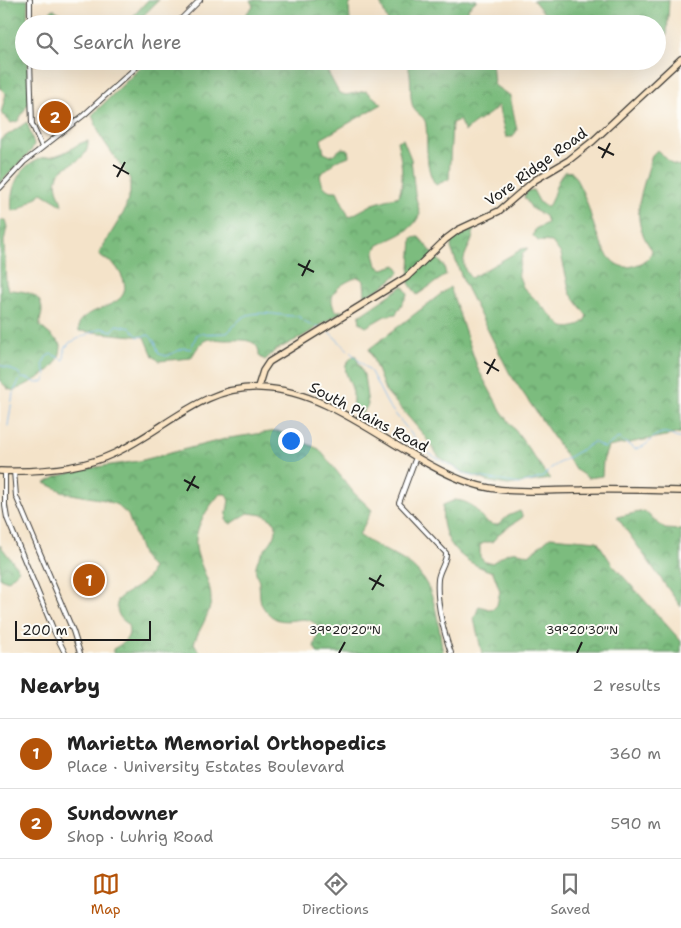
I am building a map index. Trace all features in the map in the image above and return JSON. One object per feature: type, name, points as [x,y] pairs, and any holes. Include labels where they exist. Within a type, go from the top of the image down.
[{"type":"main road","name":"Vore Ridge Road","points":[[258,387],[263,371],[269,362],[407,277],[446,239],[458,230],[499,211],[535,180],[569,160],[593,141],[681,59]]},
{"type":"main road","name":"South Plains Road","points":[[2,471],[76,464],[102,458],[132,444],[200,401],[238,389],[258,387],[288,390],[317,401],[416,457],[467,482],[486,488],[681,491]]},
{"type":"street","points":[[30,0],[30,15]]},
{"type":"street","points":[[185,15],[200,0]]},
{"type":"street","points":[[30,70],[32,124],[42,147]]},
{"type":"street","points":[[0,188],[42,147],[84,115],[133,70]]},
{"type":"street","points":[[416,457],[399,503],[446,553],[437,589],[443,627],[451,653]]},
{"type":"street","points":[[2,471],[7,518],[54,632],[66,653]]},
{"type":"street","points":[[14,471],[16,496],[76,636],[80,653]]},
{"type":"green space","points":[[0,0],[28,0],[27,15],[15,15],[15,70],[28,70],[29,102],[18,121],[11,123],[1,113],[6,94],[0,88]]},
{"type":"green space","points":[[148,0],[159,0],[144,15],[134,15]]},
{"type":"green space","points":[[250,0],[352,0],[349,7],[350,15],[245,15],[253,6]]},
{"type":"green space","points":[[379,0],[477,0],[468,8],[469,15],[385,15]]},
{"type":"green space","points":[[533,0],[669,0],[666,35],[666,15],[546,15]]},
{"type":"green space","points":[[53,9],[64,15],[51,15],[50,12]]},
{"type":"green space","points":[[138,70],[327,70],[339,93],[346,95],[366,91],[382,104],[321,139],[324,153],[331,156],[342,148],[348,149],[349,156],[336,161],[320,175],[325,188],[337,191],[349,217],[373,204],[399,196],[402,176],[397,141],[403,139],[411,159],[415,194],[420,214],[412,226],[402,234],[377,246],[374,253],[377,266],[383,269],[396,265],[400,271],[384,285],[365,295],[364,281],[358,277],[341,285],[332,299],[336,311],[343,311],[305,335],[276,350],[265,360],[259,356],[256,345],[253,343],[243,340],[213,339],[201,343],[191,358],[159,361],[153,356],[145,337],[79,331],[79,322],[86,316],[121,298],[124,291],[124,281],[117,268],[99,253],[124,212],[130,193],[130,179],[101,137],[92,115]]},
{"type":"green space","points":[[409,70],[493,70],[494,85],[510,96],[517,130],[513,137],[506,137],[498,105],[491,113],[473,124],[465,132],[459,120],[452,123],[449,179],[436,185],[432,179],[428,164],[425,122],[413,107]]},
{"type":"green space","points":[[27,122],[34,144],[31,151],[0,183],[0,140]]},
{"type":"green space","points":[[88,141],[84,155],[64,169],[57,178],[57,188],[62,205],[42,193],[19,210],[12,211],[11,203],[14,186],[21,172],[27,166],[33,161],[58,155],[80,143]]},
{"type":"green space","points":[[657,150],[672,164],[679,166],[681,163],[681,433],[608,447],[603,461],[602,476],[588,478],[576,470],[510,374],[464,283],[451,248],[452,239],[473,229],[473,235],[464,258],[466,271],[471,278],[522,249],[528,248],[523,253],[518,274],[523,287],[563,327],[577,326],[587,316],[570,293],[561,254],[552,242],[538,241],[533,236],[535,229],[547,223],[545,216],[532,209],[524,197],[527,191],[533,190],[540,203],[547,207],[552,200],[561,176],[565,171],[572,172],[585,199],[602,247],[609,257],[616,264],[625,267],[642,263],[647,260],[652,250],[644,238],[640,226],[639,204],[652,155]]},
{"type":"green space","points":[[0,220],[5,220],[7,227],[4,241],[6,284],[9,290],[31,294],[39,300],[42,311],[40,326],[61,344],[57,361],[52,368],[45,374],[14,391],[8,389],[0,381]]},
{"type":"green space","points":[[419,237],[444,266],[446,275],[417,295],[409,283],[412,238]]},
{"type":"green space","points":[[403,286],[408,294],[396,314],[385,316],[366,327],[360,323],[359,316]]},
{"type":"green space","points":[[450,287],[478,369],[500,409],[550,479],[508,485],[490,482],[463,472],[439,457],[423,434],[385,390],[369,349]]},
{"type":"green space","points":[[355,355],[364,375],[368,405],[361,415],[354,413],[352,388],[345,369],[346,364]]},
{"type":"green space","points":[[277,431],[319,449],[354,493],[372,510],[359,535],[406,562],[424,580],[434,603],[443,653],[318,653],[314,647],[319,629],[313,622],[300,619],[278,620],[271,616],[261,602],[256,568],[258,560],[275,534],[275,522],[264,515],[248,513],[231,524],[226,520],[229,499],[226,494],[220,494],[204,515],[197,531],[196,547],[198,556],[211,594],[210,606],[194,643],[200,653],[113,653],[113,649],[124,642],[129,632],[127,623],[118,613],[117,600],[142,583],[150,574],[152,568],[143,557],[128,515],[117,505],[105,500],[66,493],[45,483],[56,477],[83,469],[139,461],[229,438]]},
{"type":"green space","points":[[455,500],[470,505],[482,518],[491,524],[498,525],[508,516],[520,511],[523,517],[501,532],[492,542],[480,545],[480,557],[485,562],[492,563],[505,554],[513,552],[529,555],[550,537],[597,541],[612,564],[681,641],[681,653],[482,653],[474,619],[479,606],[492,610],[497,605],[500,591],[493,572],[471,563],[454,549],[449,540],[445,530],[443,505]]},
{"type":"green space","points":[[644,511],[665,529],[681,530],[681,607],[617,517]]},
{"type":"green space","points":[[0,545],[19,570],[8,581],[0,578]]},
{"type":"waterway","points":[[0,365],[19,373],[21,378],[30,379],[36,383],[45,381],[46,375],[43,364],[46,357],[51,354],[64,360],[65,349],[69,343],[101,328],[112,331],[117,325],[131,328],[138,337],[149,335],[155,342],[159,354],[167,356],[184,348],[191,349],[197,334],[227,333],[238,321],[248,315],[262,313],[298,316],[308,324],[321,327]]},
{"type":"waterway","points":[[327,330],[371,372],[388,405],[426,452],[467,475],[519,484],[543,477],[551,468],[594,442],[604,448],[618,438],[635,449],[644,446],[662,433],[681,438]]},
{"type":"waterway","points":[[8,426],[13,393],[20,379]]},
{"type":"place","name":"Sundowner","points":[[55,117]]},
{"type":"place","name":"Marietta Memorial Orthopedics","points":[[89,580]]}]
